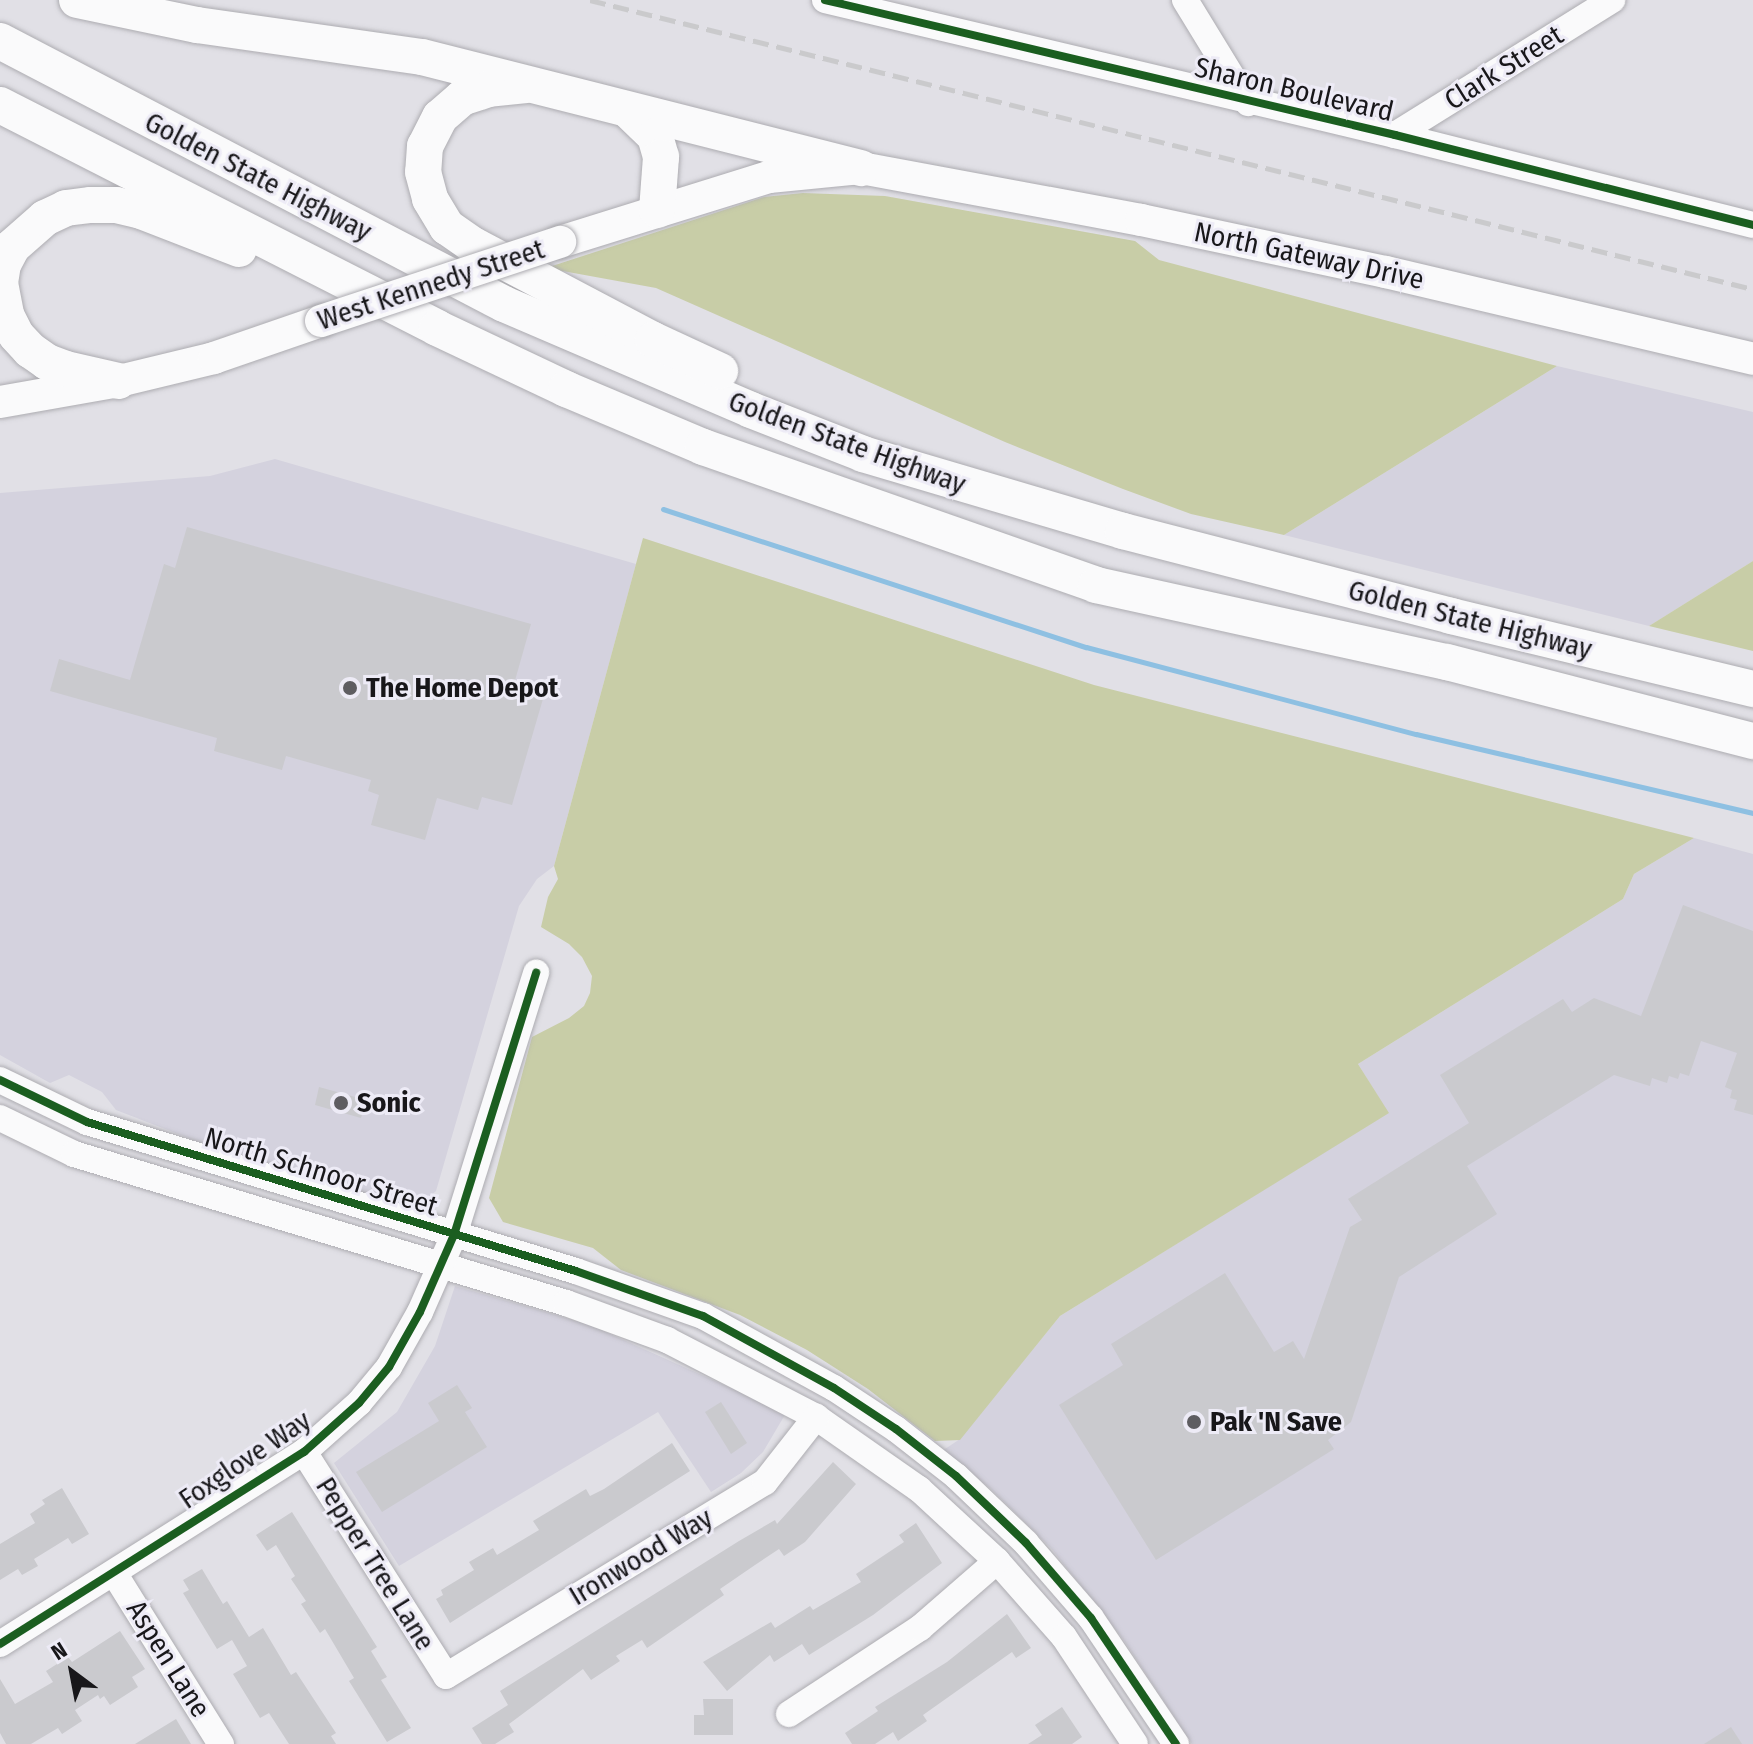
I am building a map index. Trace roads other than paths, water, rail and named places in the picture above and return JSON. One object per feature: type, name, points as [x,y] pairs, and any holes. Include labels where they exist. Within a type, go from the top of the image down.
[{"type":"highway","points":[[77,0],[197,25],[422,57],[861,168]]},
{"type":"highway","name":"Golden State Highway","points":[[0,41],[504,304],[751,410],[863,454],[983,492],[1421,609],[1753,689]]},
{"type":"highway","points":[[526,85],[489,89],[462,98],[440,117],[425,146],[423,172],[430,199],[447,227],[473,245],[653,340],[983,492]]},
{"type":"highway","name":"Golden State Highway","points":[[0,105],[437,328],[566,389],[703,447],[1096,585],[1447,662],[1753,741]]},
{"type":"highway","points":[[629,111],[655,136],[661,157],[657,210]]},
{"type":"highway","points":[[119,381],[47,362],[16,335],[6,315],[0,283],[2,267],[26,232],[66,208],[116,205],[141,211],[437,328]]},
{"type":"main road","name":"West Kennedy Street","points":[[0,402],[119,381],[214,358],[657,210],[769,177],[861,168]]},
{"type":"main road","name":"North Gateway Drive","points":[[861,168],[1141,220],[1355,265],[1753,359]]},
{"type":"street","name":"Sharon Boulevard","points":[[825,0],[1248,103],[1395,135],[1753,225]]},
{"type":"street","points":[[1185,0],[1248,103]]},
{"type":"street","name":"Clark Street","points":[[1395,135],[1612,0]]},
{"type":"street","name":"Foxglove Way","points":[[0,1644],[304,1452],[359,1403],[389,1367],[441,1267],[454,1235],[536,973]]},
{"type":"street","name":"North Schnoor Street","points":[[0,1080],[87,1122],[576,1271],[703,1316],[834,1388],[896,1429],[956,1476],[1026,1543],[1091,1618],[1168,1742]]},
{"type":"street","name":"North Schnoor Street","points":[[0,1118],[74,1154],[566,1303],[689,1348],[816,1417],[919,1489],[997,1561],[1064,1637],[1135,1744]]},
{"type":"street","points":[[47,1140],[73,1137],[140,1160],[172,1148]]},
{"type":"street","name":"Ironwood Way","points":[[446,1676],[765,1482],[816,1417]]},
{"type":"street","name":"Pepper Tree Lane","points":[[304,1452],[446,1676]]},
{"type":"street","points":[[789,1714],[920,1628],[997,1561]]},
{"type":"street","name":"Aspen Lane","points":[[114,1573],[221,1744]]},
{"type":"waterway","points":[[663,509],[1086,647],[1416,734],[1753,813]]},
{"type":"railway","points":[[590,0],[1753,289]]},
{"type":"place","name":"The Home Depot","points":[[350,688]]},
{"type":"place","name":"Sonic","points":[[341,1103]]},
{"type":"place","name":"Pak 'N Save","points":[[1194,1422]]}]
